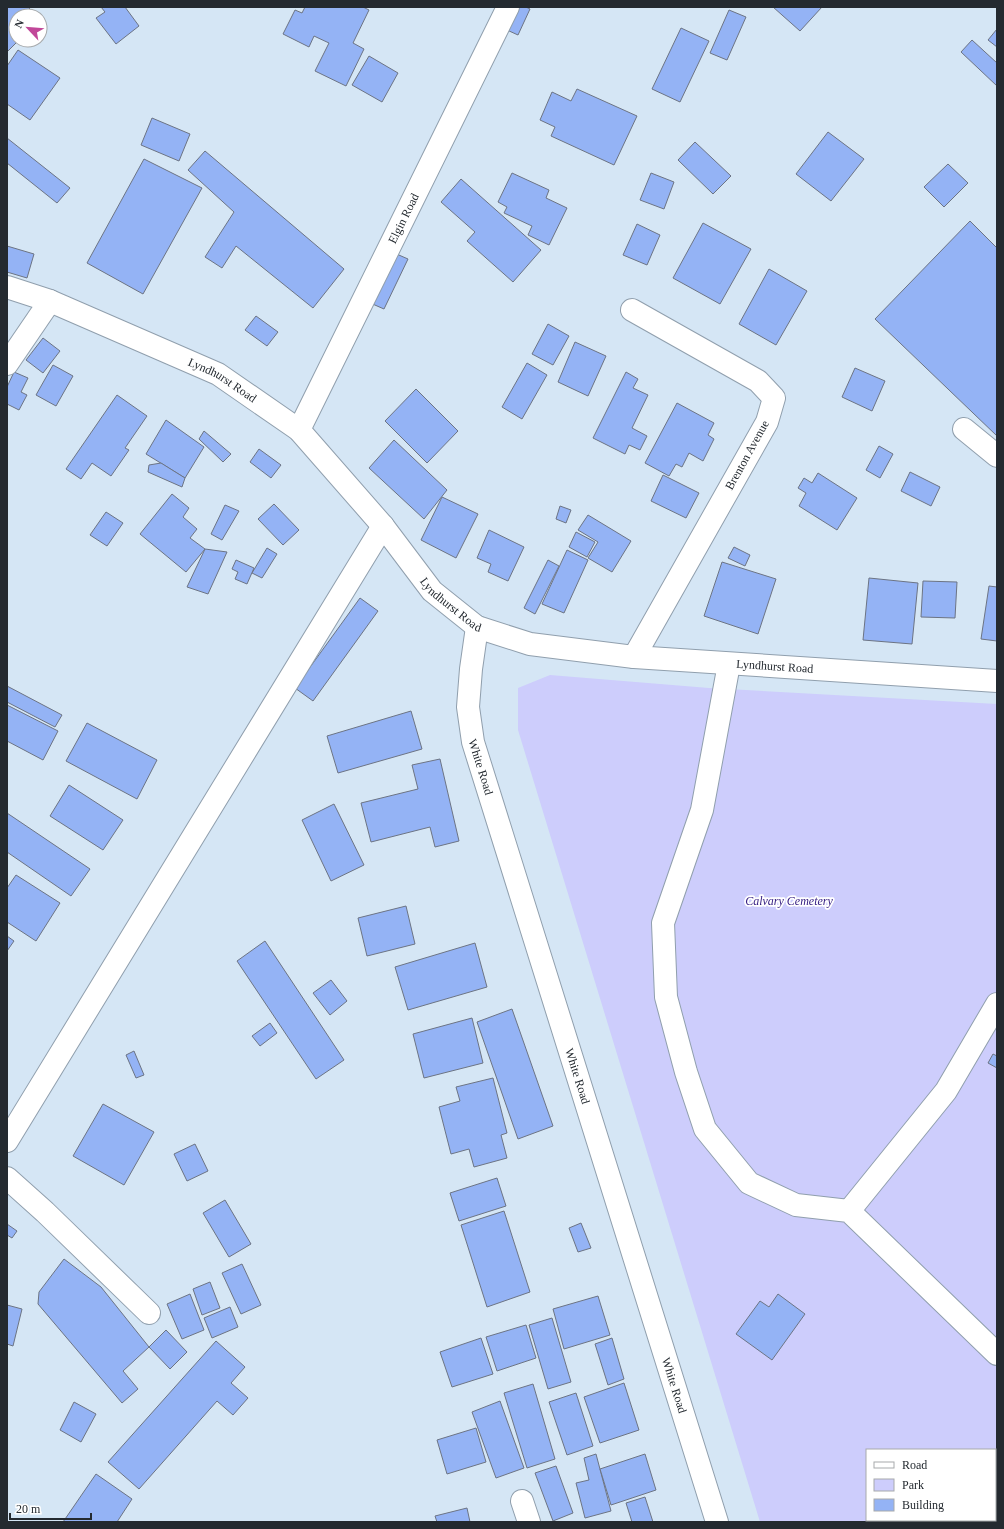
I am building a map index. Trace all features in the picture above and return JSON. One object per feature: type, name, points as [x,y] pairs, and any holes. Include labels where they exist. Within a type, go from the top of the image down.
[{"type":"street","name":"Elgin Road","points":[[299,430],[508,7]]},
{"type":"street","name":"Lyndhurst Road","points":[[7,287],[50,301],[218,374],[299,430],[383,526],[432,591],[477,627],[530,644],[634,657],[997,681]]},
{"type":"street","points":[[7,364],[50,301]]},
{"type":"street","name":"Brenton Avenue","points":[[632,310],[758,381],[774,398],[767,422],[634,657]]},
{"type":"street","points":[[964,429],[997,456]]},
{"type":"street","points":[[7,1141],[383,526]]},
{"type":"street","name":"White Road","points":[[477,627],[471,669],[468,707],[473,742],[717,1522]]},
{"type":"street","points":[[729,664],[702,810],[663,923],[666,997],[686,1072],[705,1129],[749,1183],[796,1206],[849,1211],[997,1354]]},
{"type":"street","points":[[849,1211],[946,1091],[997,1004]]},
{"type":"street","points":[[7,1178],[45,1212],[149,1313]]},
{"type":"street","points":[[522,1501],[529,1522]]},
{"type":"green space","name":"Calvary Cemetery","points":[[550,675],[709,688],[997,704],[997,1522],[760,1522],[518,730],[518,688]]},
{"type":"building","points":[[7,7],[28,7],[29,8],[8,8],[8,48],[11,48],[7,52]]},
{"type":"building","points":[[101,7],[125,7],[139,26],[116,44],[96,18],[105,12]]},
{"type":"building","points":[[305,7],[363,7],[369,10],[353,43],[364,49],[346,86],[315,71],[329,43],[314,36],[309,47],[283,34],[295,10],[302,13]]},
{"type":"building","points":[[518,7],[526,7],[530,9],[518,35],[507,30]]},
{"type":"building","points":[[773,7],[822,7],[800,31]]},
{"type":"building","points":[[729,10],[746,17],[727,60],[710,53]]},
{"type":"building","points":[[681,28],[709,41],[680,102],[652,89]]},
{"type":"building","points":[[997,29],[997,47],[988,40]]},
{"type":"building","points":[[972,40],[997,63],[997,86],[961,52]]},
{"type":"building","points":[[18,50],[60,78],[30,120],[7,104],[7,66]]},
{"type":"building","points":[[369,56],[398,73],[382,102],[352,85]]},
{"type":"building","points":[[577,89],[637,116],[614,165],[551,136],[555,127],[540,120],[552,92],[571,101]]},
{"type":"building","points":[[152,118],[190,134],[179,161],[141,145]]},
{"type":"building","points":[[828,132],[864,159],[831,201],[796,174]]},
{"type":"building","points":[[7,138],[70,188],[57,203],[7,163]]},
{"type":"building","points":[[695,142],[731,176],[713,194],[678,160]]},
{"type":"building","points":[[205,151],[344,269],[313,308],[236,246],[222,268],[205,257],[234,212],[188,170]]},
{"type":"building","points":[[144,159],[202,188],[143,294],[87,263]]},
{"type":"building","points":[[948,164],[968,183],[944,207],[924,187]]},
{"type":"building","points":[[512,173],[549,190],[546,198],[567,208],[549,245],[528,235],[532,226],[504,213],[507,207],[498,202]]},
{"type":"building","points":[[651,173],[674,182],[664,209],[640,200]]},
{"type":"building","points":[[461,179],[541,250],[513,282],[467,241],[475,232],[441,202]]},
{"type":"building","points":[[970,221],[997,248],[997,436],[875,319]]},
{"type":"building","points":[[703,223],[751,249],[720,304],[673,278]]},
{"type":"building","points":[[637,224],[660,235],[647,265],[623,255]]},
{"type":"building","points":[[7,246],[34,254],[27,278],[7,272]]},
{"type":"building","points":[[392,252],[408,259],[384,309],[368,302]]},
{"type":"building","points":[[769,269],[807,291],[776,345],[739,324]]},
{"type":"building","points":[[256,316],[278,332],[267,346],[245,330]]},
{"type":"building","points":[[548,324],[569,336],[553,365],[532,354]]},
{"type":"building","points":[[43,338],[60,351],[43,373],[26,360]]},
{"type":"building","points":[[575,342],[606,356],[588,396],[558,382]]},
{"type":"building","points":[[527,363],[547,375],[522,419],[502,407]]},
{"type":"building","points":[[53,365],[73,376],[56,406],[36,395]]},
{"type":"building","points":[[855,368],[885,381],[872,411],[842,397]]},
{"type":"building","points":[[14,372],[28,378],[21,392],[27,395],[19,410],[7,404],[7,387]]},
{"type":"building","points":[[626,372],[638,379],[633,388],[648,395],[632,428],[647,436],[640,450],[629,445],[625,454],[593,438]]},
{"type":"building","points":[[416,389],[458,431],[427,463],[385,421]]},
{"type":"building","points":[[117,395],[147,416],[125,448],[129,450],[111,476],[92,463],[81,479],[66,469]]},
{"type":"building","points":[[677,403],[714,423],[708,435],[714,439],[703,461],[689,453],[682,467],[676,464],[669,476],[645,463]]},
{"type":"building","points":[[166,420],[204,447],[185,478],[146,454]]},
{"type":"building","points":[[204,431],[231,454],[223,462],[199,439]]},
{"type":"building","points":[[394,440],[447,490],[424,519],[369,468]]},
{"type":"building","points":[[879,446],[893,454],[880,478],[866,470]]},
{"type":"building","points":[[259,449],[281,465],[271,478],[250,462]]},
{"type":"building","points":[[161,463],[185,478],[182,487],[148,472],[149,465]]},
{"type":"building","points":[[910,472],[940,487],[931,506],[901,491]]},
{"type":"building","points":[[818,473],[857,498],[837,530],[799,506],[806,493],[798,488],[804,478],[812,483]]},
{"type":"building","points":[[663,475],[699,493],[686,518],[651,501]]},
{"type":"building","points":[[172,494],[189,508],[183,517],[197,529],[190,538],[205,549],[186,572],[140,534]]},
{"type":"building","points":[[442,497],[478,514],[456,558],[421,540]]},
{"type":"building","points":[[274,504],[299,530],[283,545],[258,519]]},
{"type":"building","points":[[225,505],[239,511],[222,540],[211,534]]},
{"type":"building","points":[[560,506],[571,510],[566,523],[556,519]]},
{"type":"building","points":[[106,512],[123,523],[107,546],[90,535]]},
{"type":"building","points":[[588,515],[631,541],[612,572],[588,558],[598,542],[578,530]]},
{"type":"building","points":[[489,530],[524,547],[508,581],[488,572],[491,564],[477,558]]},
{"type":"building","points":[[576,532],[595,542],[587,557],[569,547]]},
{"type":"building","points":[[734,547],[750,555],[745,566],[728,558]]},
{"type":"building","points":[[267,548],[277,554],[262,578],[252,573]]},
{"type":"building","points":[[205,549],[227,552],[208,594],[187,587]]},
{"type":"building","points":[[567,550],[588,560],[564,613],[542,604]]},
{"type":"building","points":[[236,560],[254,568],[247,584],[235,579],[238,572],[232,569]]},
{"type":"building","points":[[548,560],[559,566],[535,614],[524,608]]},
{"type":"building","points":[[722,562],[776,579],[758,634],[704,616]]},
{"type":"building","points":[[869,578],[918,583],[912,644],[863,640]]},
{"type":"building","points":[[923,581],[957,582],[955,618],[921,617]]},
{"type":"building","points":[[989,586],[997,587],[997,641],[981,639]]},
{"type":"building","points":[[360,598],[378,611],[313,701],[295,688]]},
{"type":"building","points":[[7,686],[62,715],[55,727],[7,702]]},
{"type":"building","points":[[7,705],[58,731],[43,760],[7,741]]},
{"type":"building","points":[[411,711],[422,749],[338,773],[327,736]]},
{"type":"building","points":[[87,723],[157,760],[137,799],[66,761]]},
{"type":"building","points":[[440,759],[459,841],[435,847],[430,827],[371,842],[361,803],[418,789],[412,765]]},
{"type":"building","points":[[69,785],[123,820],[103,850],[50,816]]},
{"type":"building","points":[[334,804],[364,865],[331,881],[302,820]]},
{"type":"building","points":[[7,813],[90,869],[71,896],[7,852]]},
{"type":"building","points":[[16,875],[60,903],[36,941],[7,922],[7,888]]},
{"type":"building","points":[[406,906],[415,944],[367,956],[358,918]]},
{"type":"building","points":[[7,936],[14,941],[7,951]]},
{"type":"building","points":[[265,941],[344,1060],[316,1079],[237,961]]},
{"type":"building","points":[[475,943],[487,987],[408,1010],[395,967]]},
{"type":"building","points":[[331,980],[347,1001],[330,1015],[313,993]]},
{"type":"building","points":[[512,1009],[553,1126],[518,1139],[477,1022]]},
{"type":"building","points":[[472,1018],[483,1063],[424,1078],[413,1034]]},
{"type":"building","points":[[270,1023],[277,1033],[260,1046],[252,1036]]},
{"type":"building","points":[[134,1051],[144,1075],[136,1078],[126,1055]]},
{"type":"building","points":[[993,1054],[997,1056],[997,1068],[988,1063]]},
{"type":"building","points":[[493,1078],[507,1133],[501,1135],[507,1158],[474,1167],[469,1149],[451,1154],[439,1107],[460,1101],[456,1087]]},
{"type":"building","points":[[103,1104],[154,1132],[124,1185],[73,1156]]},
{"type":"building","points":[[195,1144],[208,1171],[187,1181],[174,1154]]},
{"type":"building","points":[[497,1178],[506,1206],[459,1221],[450,1193]]},
{"type":"building","points":[[225,1200],[251,1244],[229,1257],[203,1213]]},
{"type":"building","points":[[504,1211],[530,1292],[487,1307],[461,1225]]},
{"type":"building","points":[[581,1223],[591,1248],[578,1252],[569,1228]]},
{"type":"building","points":[[7,1224],[17,1231],[12,1238],[7,1235]]},
{"type":"building","points":[[64,1259],[101,1287],[149,1347],[123,1371],[138,1389],[122,1403],[38,1304],[39,1292]]},
{"type":"building","points":[[242,1264],[261,1305],[241,1314],[222,1273]]},
{"type":"building","points":[[210,1282],[220,1308],[202,1315],[193,1289]]},
{"type":"building","points":[[190,1294],[204,1330],[182,1339],[167,1304]]},
{"type":"building","points":[[778,1294],[805,1314],[772,1360],[736,1334],[760,1301],[769,1307]]},
{"type":"building","points":[[598,1296],[610,1335],[564,1349],[553,1309]]},
{"type":"building","points":[[7,1305],[22,1309],[13,1346],[7,1344]]},
{"type":"building","points":[[230,1307],[238,1327],[212,1338],[204,1318]]},
{"type":"building","points":[[552,1318],[571,1382],[548,1389],[529,1325]]},
{"type":"building","points":[[526,1325],[536,1358],[497,1371],[486,1337]]},
{"type":"building","points":[[166,1330],[187,1352],[170,1369],[149,1347]]},
{"type":"building","points":[[481,1338],[493,1374],[452,1387],[440,1352]]},
{"type":"building","points":[[612,1338],[624,1379],[608,1385],[595,1344]]},
{"type":"building","points":[[216,1341],[245,1367],[231,1383],[248,1398],[233,1415],[217,1401],[139,1489],[108,1462]]},
{"type":"building","points":[[624,1383],[639,1430],[600,1443],[584,1397]]},
{"type":"building","points":[[533,1384],[555,1459],[527,1468],[504,1393]]},
{"type":"building","points":[[576,1393],[593,1446],[567,1455],[549,1402]]},
{"type":"building","points":[[500,1401],[524,1468],[496,1478],[472,1412]]},
{"type":"building","points":[[74,1402],[96,1414],[81,1442],[60,1430]]},
{"type":"building","points":[[476,1428],[486,1462],[447,1474],[437,1440]]},
{"type":"building","points":[[596,1454],[611,1511],[585,1518],[576,1483],[589,1480],[584,1458]]},
{"type":"building","points":[[645,1454],[656,1490],[611,1505],[600,1469]]},
{"type":"building","points":[[556,1466],[573,1513],[553,1521],[535,1473]]},
{"type":"building","points":[[96,1474],[132,1499],[117,1522],[63,1522]]},
{"type":"building","points":[[645,1497],[653,1522],[632,1522],[626,1503]]},
{"type":"building","points":[[467,1508],[470,1522],[437,1522],[435,1516]]}]
